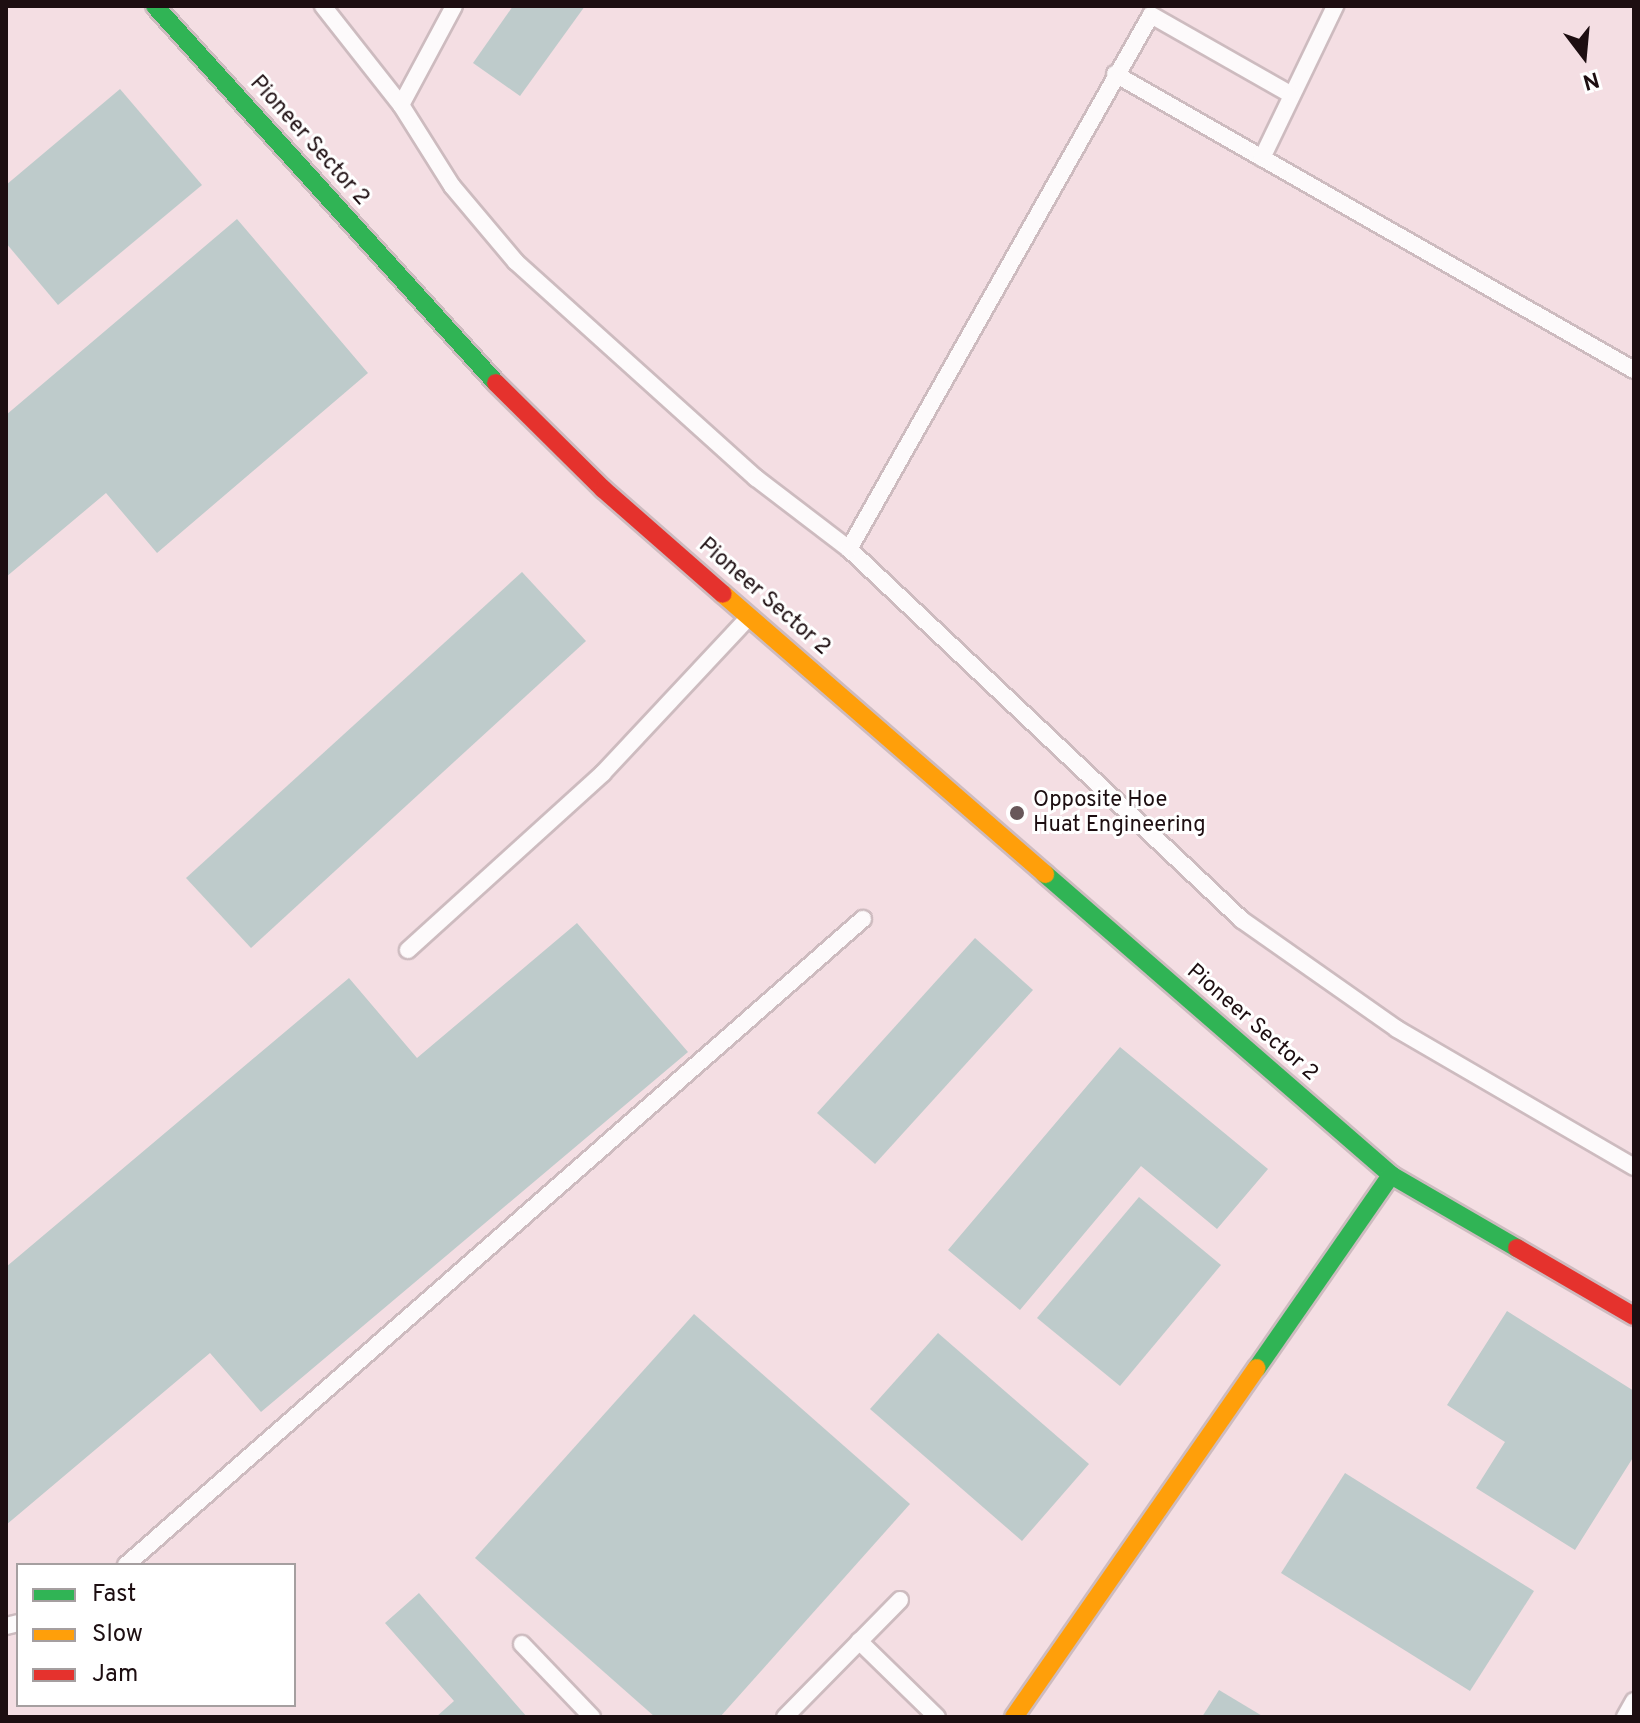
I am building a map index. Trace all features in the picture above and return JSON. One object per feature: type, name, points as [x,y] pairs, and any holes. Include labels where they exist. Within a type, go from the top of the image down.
[{"type":"street","name":"Pioneer Sector 2","points":[[155,6],[529,419],[750,616],[1391,1175],[1634,1316]]},
{"type":"street","points":[[1014,1717],[1391,1175]]},
{"type":"lane","points":[[323,6],[401,105],[452,186],[516,262],[756,478],[849,549],[1242,920],[1397,1029],[1634,1167]]},
{"type":"lane","points":[[401,105],[454,6]]},
{"type":"lane","points":[[1262,158],[1290,94],[1335,6]]},
{"type":"lane","points":[[849,549],[1151,15],[1290,94]]},
{"type":"lane","points":[[1115,74],[1634,370]]},
{"type":"lane","points":[[408,950],[603,773],[750,616]]},
{"type":"lane","points":[[128,1563],[863,919]]},
{"type":"lane","points":[[785,1717],[900,1600]]},
{"type":"lane","points":[[859,1641],[937,1717]]},
{"type":"lane","points":[[522,1644],[592,1717]]},
{"type":"lane","points":[[1625,1717],[1634,1701]]},
{"type":"building","points":[[513,6],[585,6],[520,96],[473,63]]},
{"type":"building","points":[[120,89],[202,185],[58,305],[6,243],[6,185]]},
{"type":"building","points":[[237,219],[368,373],[157,553],[106,493],[6,577],[6,415]]},
{"type":"building","points":[[522,572],[586,641],[251,948],[186,878]]},
{"type":"building","points":[[577,923],[688,1052],[261,1412],[210,1353],[6,1525],[6,1267],[349,978],[417,1058]]},
{"type":"building","points":[[975,938],[1033,990],[875,1164],[817,1113]]},
{"type":"building","points":[[1120,1047],[1268,1169],[1217,1229],[1141,1166],[1020,1310],[948,1250]]},
{"type":"building","points":[[1139,1197],[1221,1265],[1120,1386],[1037,1318]]},
{"type":"building","points":[[1507,1311],[1634,1391],[1634,1456],[1575,1550],[1476,1488],[1505,1442],[1447,1405]]},
{"type":"building","points":[[694,1314],[910,1504],[720,1717],[655,1717],[475,1558]]},
{"type":"building","points":[[938,1333],[1089,1464],[1022,1541],[870,1409]]},
{"type":"building","points":[[1345,1473],[1534,1591],[1470,1691],[1281,1573]]},
{"type":"building","points":[[419,1593],[527,1717],[436,1717],[454,1701],[385,1623]]},
{"type":"building","points":[[1219,1690],[1264,1717],[1202,1717]]},
{"type":"traffic: fast","points":[[155,6],[496,383]]},
{"type":"traffic: fast","points":[[1045,874],[1391,1175],[1517,1248]]},
{"type":"traffic: fast","points":[[1257,1368],[1391,1175]]},
{"type":"traffic: slow","points":[[723,594],[1045,874]]},
{"type":"traffic: slow","points":[[1014,1717],[1257,1368]]},
{"type":"traffic: jam","points":[[496,383],[603,489],[723,594]]},
{"type":"traffic: jam","points":[[1517,1248],[1634,1316]]},
{"type":"place","name":"Opposite Hoe Huat Engineering","points":[[1017,813]]}]
